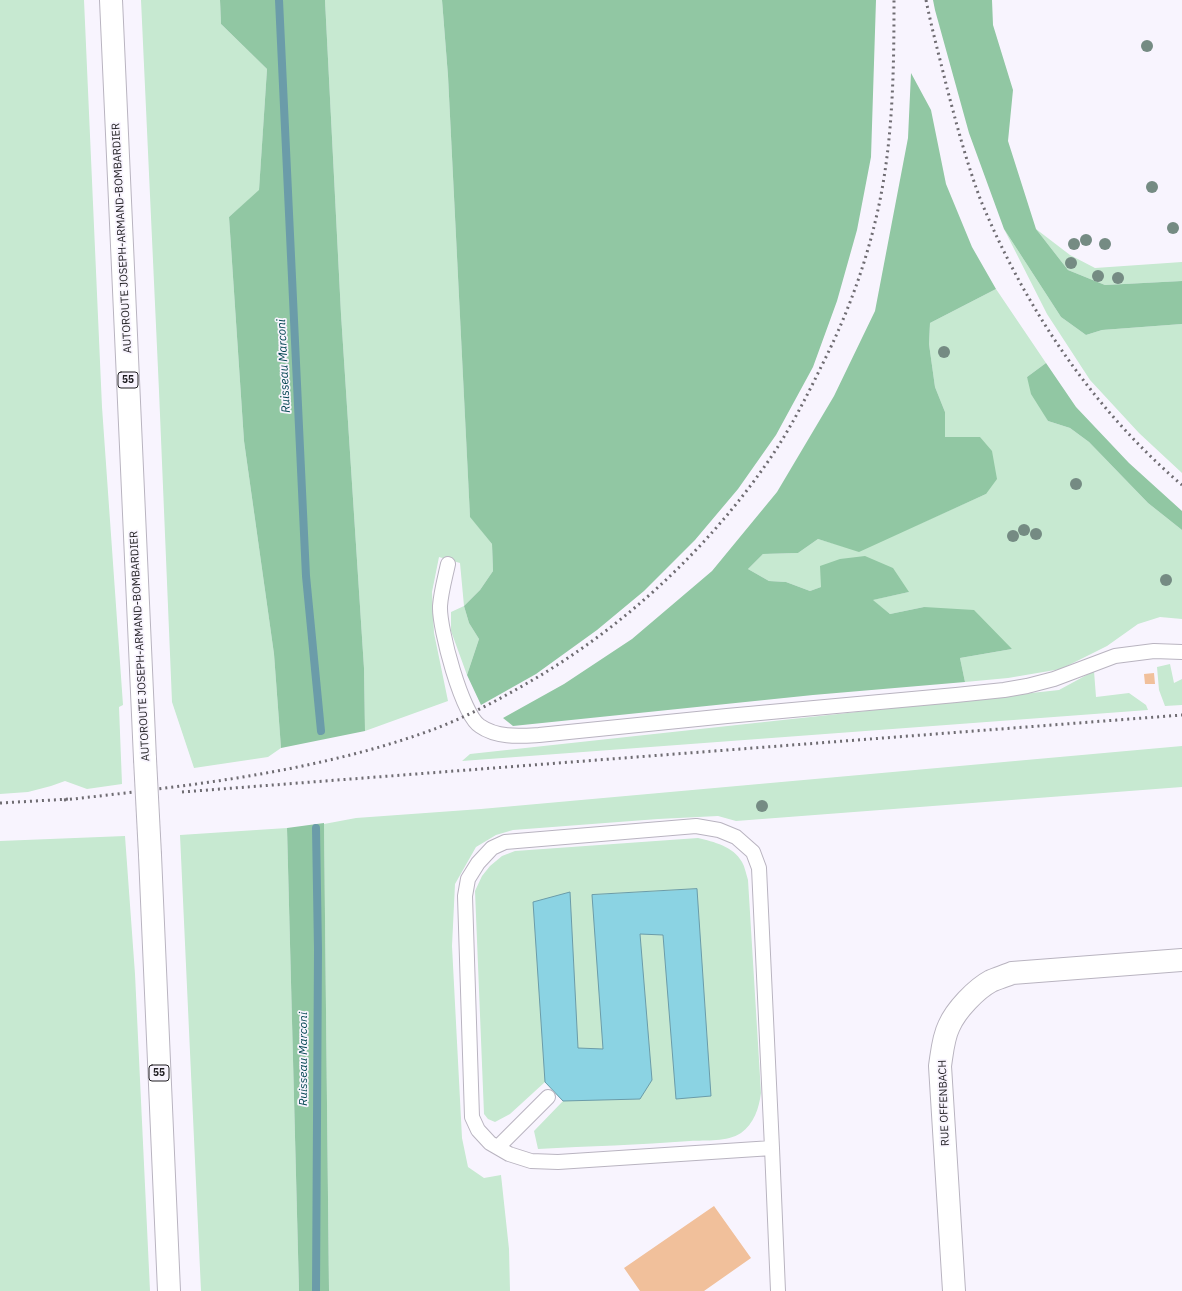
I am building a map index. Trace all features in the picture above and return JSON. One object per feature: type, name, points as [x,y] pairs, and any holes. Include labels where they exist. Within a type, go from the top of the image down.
[{"type":"main road","name":"AUTOROUTE JOSEPH-ARMAND-BOMBARDIER","points":[[111,0],[169,1291]]},
{"type":"main road","name":"RUE OFFENBACH","points":[[954,1291],[940,1066],[943,1045],[949,1026],[961,1008],[975,992],[991,981],[1012,973],[1182,960]]},
{"type":"lane","points":[[448,564],[440,606],[441,622],[461,695],[474,722],[495,733],[510,736],[539,735],[1004,690],[1054,680],[1115,656],[1154,651],[1182,652]]},
{"type":"lane","points":[[772,1148],[558,1162],[531,1161],[509,1154],[490,1143],[478,1130],[472,1117],[464,896],[468,880],[478,863],[492,848],[505,842],[696,826],[719,830],[736,837],[753,852],[759,868],[772,1148],[778,1291]]},
{"type":"lane","points":[[498,1147],[548,1097]]},
{"type":"green space","points":[[0,0],[84,0],[102,407],[123,705],[119,707],[122,784],[87,789],[65,781],[28,792],[0,794]]},
{"type":"green space","points":[[141,0],[220,0],[221,24],[267,69],[259,191],[229,217],[244,441],[274,654],[281,748],[268,757],[194,768],[172,702]]},
{"type":"green space","points":[[220,0],[325,0],[341,314],[364,668],[365,731],[281,748],[274,654],[244,441],[229,217],[259,190],[267,69],[221,24]]},
{"type":"green space","points":[[325,0],[442,0],[448,76],[470,516],[492,544],[493,571],[480,590],[464,606],[460,563],[439,557],[432,592],[434,633],[448,701],[365,731],[364,668],[341,314]]},
{"type":"green space","points":[[442,0],[876,0],[871,157],[857,230],[837,301],[813,367],[776,435],[738,489],[695,540],[644,591],[597,630],[536,674],[481,705],[467,675],[479,639],[469,623],[464,606],[480,590],[493,571],[492,544],[470,517],[448,76]]},
{"type":"green space","points":[[933,0],[992,0],[993,25],[1013,90],[1008,141],[1036,229],[1068,270],[1105,285],[1182,281],[1182,324],[1102,330],[1086,335],[1061,317],[1004,229],[969,133]]},
{"type":"green space","points":[[911,73],[931,110],[946,184],[972,247],[996,289],[930,323],[929,344],[935,387],[945,412],[945,437],[980,437],[992,451],[997,479],[986,494],[859,552],[818,539],[798,553],[763,554],[748,569],[769,581],[786,582],[810,591],[821,587],[820,566],[840,559],[865,556],[893,568],[909,592],[873,600],[890,614],[924,607],[974,610],[1012,649],[960,658],[965,682],[813,695],[513,726],[503,718],[564,684],[632,639],[712,571],[777,492],[834,396],[875,311],[908,138]]},
{"type":"green space","points":[[1004,229],[1061,317],[1086,335],[1102,330],[1182,324],[1182,473],[1139,433],[1090,380],[1047,314]]},
{"type":"green space","points":[[1036,229],[1070,255],[1095,268],[1182,262],[1182,281],[1105,285],[1068,270]]},
{"type":"green space","points":[[996,289],[1046,363],[1027,377],[1048,421],[1070,428],[1089,442],[1148,503],[1182,530],[1182,619],[1160,617],[1138,624],[1107,646],[1061,669],[1008,678],[965,682],[960,658],[1012,649],[924,607],[890,614],[872,600],[909,592],[821,587],[810,591],[786,582],[769,581],[748,569],[763,554],[798,553],[818,539],[859,551],[986,494],[980,437],[944,437],[945,412],[935,387],[929,344],[930,323]]},
{"type":"green space","points":[[1046,363],[1076,407],[1129,463],[1182,511],[1182,530],[1148,503],[1089,442],[1070,428],[1048,421],[1031,394],[1027,377]]},
{"type":"green space","points":[[464,606],[469,623],[479,639],[467,675],[451,631],[451,612]]},
{"type":"green space","points":[[1170,664],[1174,683],[1182,679],[1182,705],[1165,706],[1159,690],[1157,667]]},
{"type":"green space","points":[[1094,671],[1096,697],[1129,693],[1146,705],[1148,710],[462,761],[470,754],[1059,690]]},
{"type":"green space","points":[[1182,746],[1182,787],[736,821],[718,816],[513,830],[496,835],[476,847],[455,884],[452,946],[462,1138],[468,1167],[484,1178],[501,1175],[509,1249],[510,1291],[329,1291],[324,824],[356,818],[481,809]]},
{"type":"green space","points":[[324,823],[329,1291],[299,1291],[287,828]]},
{"type":"green space","points":[[287,828],[299,1291],[201,1291],[180,835]]},
{"type":"green space","points":[[125,836],[135,974],[150,1291],[0,1291],[0,841]]},
{"type":"green space","points":[[698,838],[723,846],[734,852],[743,864],[748,880],[761,1093],[759,1104],[753,1120],[741,1133],[729,1138],[716,1140],[538,1149],[534,1131],[563,1101],[545,1082],[510,1114],[495,1122],[488,1119],[484,1114],[475,891],[482,876],[490,866],[502,856],[515,851]]},
{"type":"water","points":[[697,889],[711,1096],[676,1099],[663,935],[640,934],[652,1080],[640,1099],[563,1101],[545,1082],[533,902],[570,892],[578,1048],[603,1049],[592,895]]},
{"type":"building","points":[[1154,673],[1155,684],[1145,684],[1144,674]]},
{"type":"building","points":[[714,1206],[751,1258],[704,1291],[640,1291],[624,1268]]},
{"type":"waterway","name":"Ruisseau Marconi","points":[[279,0],[306,576],[321,731]]},
{"type":"waterway","name":"Ruisseau Marconi","points":[[316,828],[318,950],[316,1291]]},
{"type":"railway","points":[[64,800],[203,783],[295,768],[340,758],[429,731],[474,712],[554,667],[589,644],[655,590],[714,530],[742,497],[767,463],[802,404],[830,349],[847,311],[867,253],[882,188],[892,108],[894,0]]},
{"type":"railway","points":[[926,0],[958,131],[971,173],[981,201],[1019,280],[1065,355],[1091,390],[1119,424],[1182,485]]},
{"type":"railway","points":[[182,792],[1182,715]]},
{"type":"railway","points":[[0,803],[70,799]]}]
